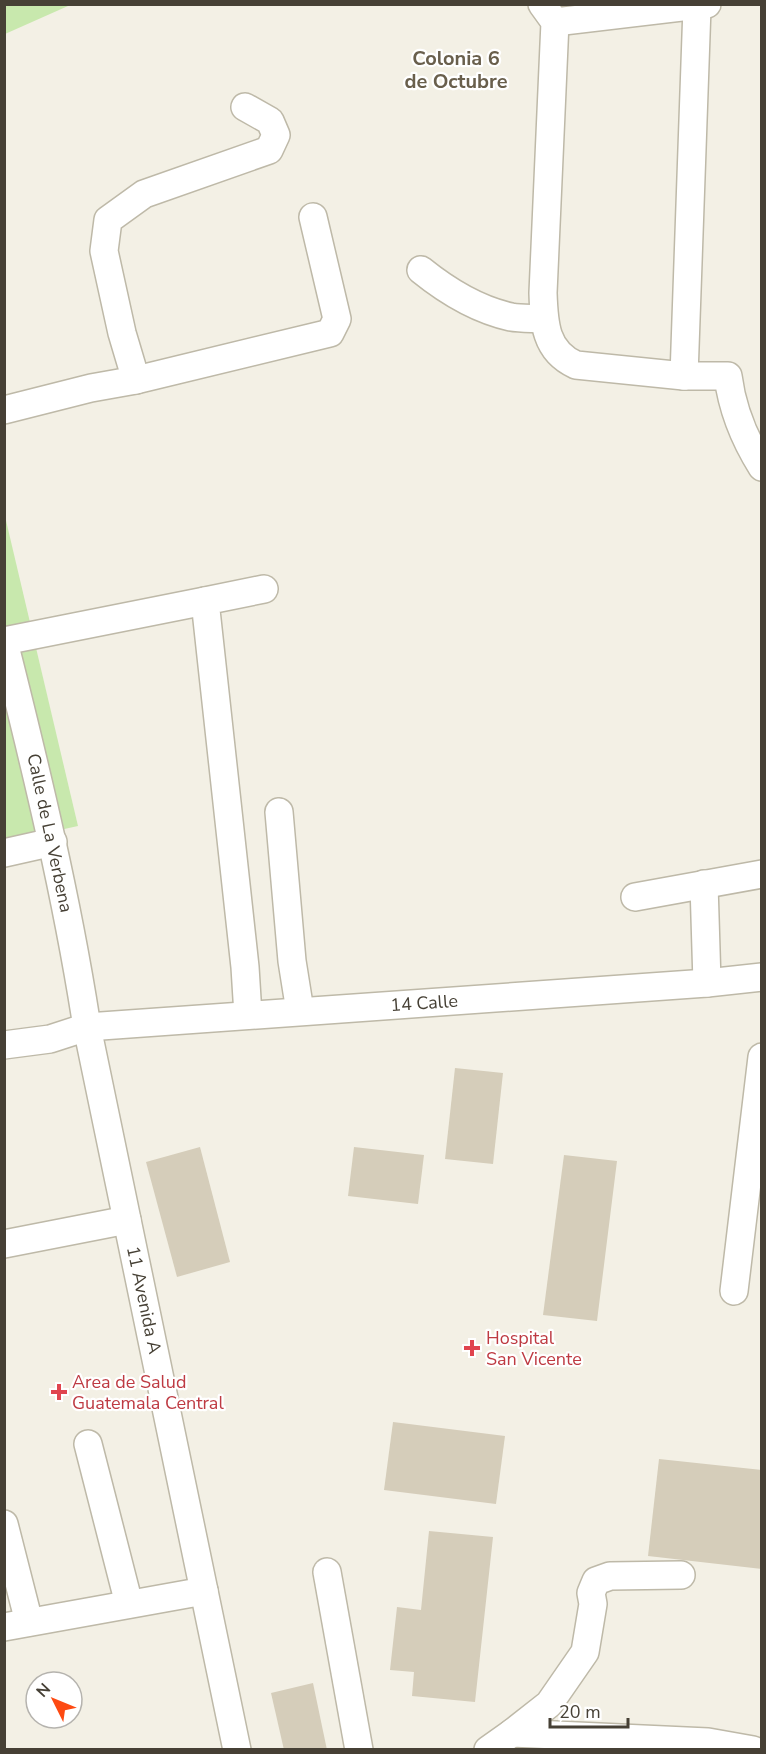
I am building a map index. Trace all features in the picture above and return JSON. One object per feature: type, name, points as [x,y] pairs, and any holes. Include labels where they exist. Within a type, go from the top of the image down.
[{"type":"street","points":[[684,376],[702,6],[549,13],[543,293],[547,332],[556,351],[576,365],[684,376],[728,376],[730,390],[747,443],[762,467]]},
{"type":"street","points":[[136,380],[122,333],[104,251],[108,220],[144,194],[268,150],[276,135],[270,122],[245,107]]},
{"type":"street","points":[[4,410],[330,333],[337,319],[313,217]]},
{"type":"street","points":[[421,270],[455,294],[483,307],[512,317],[544,319]]},
{"type":"street","points":[[4,641],[264,589]]},
{"type":"street","points":[[205,600],[245,967],[248,1016]]},
{"type":"street","name":"Calle de La Verbena","points":[[4,641],[53,842],[79,972],[87,1027]]},
{"type":"street","points":[[279,812],[292,961],[300,1011]]},
{"type":"street","points":[[4,853],[53,842]]},
{"type":"street","points":[[635,897],[762,874]]},
{"type":"street","points":[[704,884],[707,983]]},
{"type":"street","name":"14 Calle","points":[[4,1045],[50,1039],[87,1027],[707,983],[762,977]]},
{"type":"street","name":"11 Avenida A","points":[[87,1027],[237,1749]]},
{"type":"street","points":[[734,1291],[762,1057]]},
{"type":"street","points":[[4,1244],[127,1220]]},
{"type":"street","points":[[88,1444],[129,1604]]},
{"type":"street","points":[[4,1524],[17,1625],[204,1591]]},
{"type":"street","points":[[327,1572],[360,1749]]},
{"type":"street","points":[[488,1749],[549,1704],[585,1652],[593,1604],[591,1593],[596,1581],[610,1576],[681,1575]]},
{"type":"street","points":[[512,1733],[708,1742],[753,1749]]},
{"type":"green space","points":[[5,5],[68,6],[5,34]]},
{"type":"green space","points":[[4,512],[78,826],[5,842],[4,842]]},
{"type":"building","points":[[455,1068],[503,1073],[493,1164],[445,1159]]},
{"type":"building","points":[[200,1147],[230,1262],[177,1277],[146,1162]]},
{"type":"building","points":[[354,1147],[424,1155],[418,1204],[348,1196]]},
{"type":"building","points":[[564,1155],[617,1161],[597,1321],[543,1315]]},
{"type":"building","points":[[393,1422],[505,1436],[496,1504],[384,1490]]},
{"type":"building","points":[[659,1459],[762,1470],[762,1569],[648,1556]]},
{"type":"building","points":[[429,1531],[493,1537],[475,1702],[412,1696],[414,1672],[390,1670],[397,1607],[421,1610]]},
{"type":"building","points":[[313,1683],[327,1750],[284,1750],[271,1693]]},
{"type":"place","name":"Hospital San Vicente","points":[[472,1348]]},
{"type":"place","name":"Area de Salud Guatemala Central","points":[[59,1392]]},
{"type":"district","name":"Colonia 6 de Octubre","points":[[456,70]]}]
